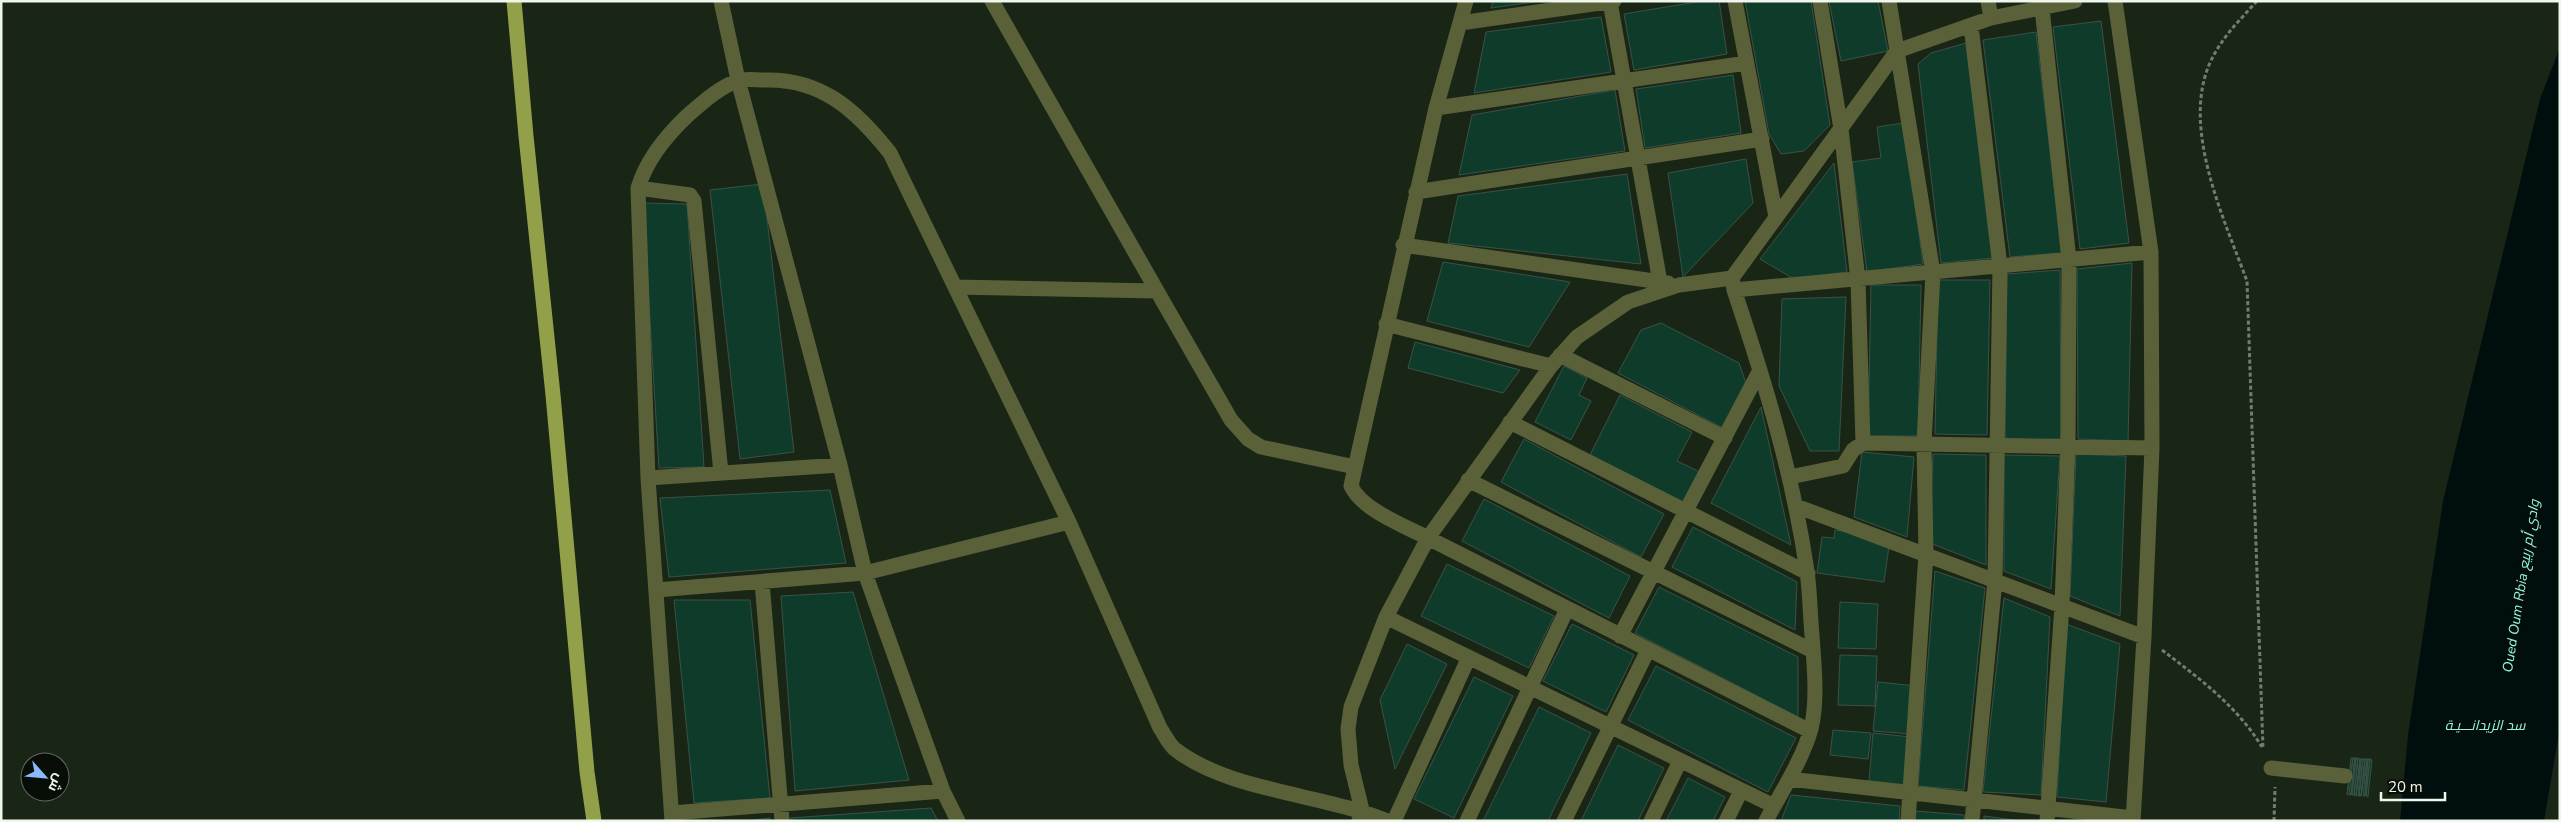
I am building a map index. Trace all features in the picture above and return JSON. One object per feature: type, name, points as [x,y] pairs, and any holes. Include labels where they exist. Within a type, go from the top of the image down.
[{"type":"main road","points":[[514,1],[526,136],[554,394],[586,762],[594,821]]},
{"type":"street","points":[[721,1],[738,80],[840,466],[865,573],[943,791],[958,821]]},
{"type":"street","points":[[992,1],[1232,420],[1248,439],[1261,447],[1355,467]]},
{"type":"street","points":[[1466,1],[1436,108],[1416,192],[1351,486],[1356,496],[1367,504],[1428,538],[1810,732]]},
{"type":"street","points":[[1460,23],[1614,1]]},
{"type":"street","points":[[1735,1],[1776,217]]},
{"type":"street","points":[[1820,1],[1840,129],[1858,280],[1863,442]]},
{"type":"street","points":[[1889,1],[1933,273],[1924,443],[1926,554],[1908,821]]},
{"type":"street","points":[[1988,1],[1991,18]]},
{"type":"street","points":[[1733,284],[1776,217],[1897,51],[1991,18],[2074,1]]},
{"type":"street","points":[[1789,779],[1974,799],[2047,814],[2133,819],[2144,637],[2152,448],[2151,252],[2114,1]]},
{"type":"street","points":[[1610,2],[1660,282]]},
{"type":"street","points":[[2042,8],[2069,260],[2068,445],[2062,605],[2047,814]]},
{"type":"street","points":[[1971,26],[2000,266],[1996,580],[1972,821]]},
{"type":"street","points":[[1436,108],[1747,62]]},
{"type":"street","points":[[943,791],[781,804],[672,817],[648,478],[638,188],[642,175],[678,124],[710,96],[738,80],[781,79],[804,84],[834,97],[866,122],[890,152],[1069,522],[1160,728],[1174,749],[1195,763],[1223,775],[1360,816],[1387,821]]},
{"type":"street","points":[[1416,192],[1762,139]]},
{"type":"street","points":[[638,188],[679,192],[690,195],[694,200],[721,473]]},
{"type":"street","points":[[1404,245],[1679,284],[1858,280],[2151,252]]},
{"type":"street","points":[[1360,816],[1351,766],[1348,729],[1351,707],[1386,617],[1428,538],[1510,422],[1556,360],[1577,337],[1628,302],[1679,284]]},
{"type":"street","points":[[1733,284],[1760,370],[1790,477],[1808,573],[1813,651],[1814,713],[1810,732],[1789,779],[1766,821]]},
{"type":"street","points":[[955,287],[1157,291]]},
{"type":"street","points":[[1386,324],[1556,360],[1724,438]]},
{"type":"street","points":[[1620,636],[1760,370]]},
{"type":"street","points":[[1510,422],[1808,573]]},
{"type":"street","points":[[1790,477],[1842,466],[1853,450],[1863,442],[2152,448]]},
{"type":"street","points":[[648,478],[840,466]]},
{"type":"street","points":[[1468,480],[1813,651]]},
{"type":"street","points":[[1796,506],[2144,637]]},
{"type":"street","points":[[656,590],[865,573],[1069,522]]},
{"type":"street","points":[[762,582],[782,821]]},
{"type":"street","points":[[1467,821],[1567,609]]},
{"type":"street","points":[[1386,617],[1774,806]]},
{"type":"street","points":[[1564,821],[1648,650]]},
{"type":"street","points":[[1394,821],[1468,657]]},
{"type":"street","points":[[1651,821],[1680,761]]},
{"type":"street","points":[[2271,768],[2345,776]]},
{"type":"street","points":[[1726,821],[1742,790]]},
{"type":"path","points":[[2257,1],[2235,24],[2214,54],[2207,72],[2200,105],[2202,139],[2220,208],[2247,281],[2263,749]]},
{"type":"path","points":[[2144,637],[2219,694],[2250,727],[2263,749],[2271,768],[2276,792],[2274,821]]},
{"type":"water","name":"سد الزيدانـــيـة","points":[[2560,47],[2560,727],[2544,821],[2400,821],[2408,735],[2443,501],[2540,99]]},
{"type":"building","points":[[1493,1],[1541,1],[1491,8]]},
{"type":"building","points":[[1702,1],[1719,1],[1727,54],[1634,70],[1624,14]]},
{"type":"building","points":[[1745,1],[1811,1],[1830,125],[1804,151],[1781,154],[1769,134]]},
{"type":"building","points":[[1829,1],[1878,1],[1888,51],[1841,61]]},
{"type":"building","points":[[1601,17],[1611,72],[1474,93],[1486,32]]},
{"type":"building","points":[[2101,21],[2129,243],[2080,249],[2053,27]]},
{"type":"building","points":[[2036,32],[2062,253],[2010,257],[1983,40]]},
{"type":"building","points":[[1966,43],[1993,258],[1941,263],[1918,64],[1931,53]]},
{"type":"building","points":[[1733,75],[1741,133],[1645,148],[1636,89]]},
{"type":"building","points":[[1615,90],[1625,151],[1459,175],[1472,115]]},
{"type":"building","points":[[1904,123],[1923,264],[1867,272],[1852,162],[1881,158],[1877,127]]},
{"type":"building","points":[[1746,159],[1753,203],[1683,277],[1668,173]]},
{"type":"building","points":[[1834,163],[1847,272],[1794,279],[1760,259]]},
{"type":"building","points":[[1627,174],[1641,264],[1448,243],[1458,196]]},
{"type":"building","points":[[763,184],[794,452],[740,459],[710,190]]},
{"type":"building","points":[[643,203],[687,204],[704,467],[659,468]]},
{"type":"building","points":[[1443,262],[1570,282],[1529,347],[1427,321]]},
{"type":"building","points":[[2132,263],[2128,441],[2078,439],[2077,269]]},
{"type":"building","points":[[2060,270],[2061,439],[2005,440],[2007,274]]},
{"type":"building","points":[[1938,280],[1990,280],[1987,435],[1935,434]]},
{"type":"building","points":[[1871,285],[1921,285],[1918,436],[1868,436]]},
{"type":"building","points":[[1846,297],[1839,451],[1810,451],[1779,386],[1782,299]]},
{"type":"building","points":[[1661,323],[1739,363],[1746,383],[1723,428],[1618,373],[1641,330]]},
{"type":"building","points":[[1415,342],[1520,370],[1503,393],[1408,368]]},
{"type":"building","points":[[1564,366],[1587,378],[1579,395],[1591,401],[1571,440],[1535,422]]},
{"type":"building","points":[[1620,395],[1692,432],[1677,461],[1702,473],[1686,504],[1590,455]]},
{"type":"building","points":[[1761,407],[1791,545],[1711,503]]},
{"type":"building","points":[[1524,439],[1664,514],[1641,557],[1501,482]]},
{"type":"building","points":[[1862,452],[1914,457],[1907,537],[1854,517]]},
{"type":"building","points":[[1933,454],[1986,455],[1986,565],[1930,543]]},
{"type":"building","points":[[2076,454],[2126,456],[2120,616],[2070,596]]},
{"type":"building","points":[[2004,455],[2060,456],[2051,589],[2004,571]]},
{"type":"building","points":[[830,490],[846,563],[669,577],[660,498]]},
{"type":"building","points":[[1484,499],[1630,576],[1609,618],[1462,541]]},
{"type":"building","points":[[1693,527],[1797,582],[1795,630],[1672,567]]},
{"type":"building","points":[[1835,530],[1859,533],[1889,546],[1884,582],[1817,573],[1822,537],[1834,538]]},
{"type":"building","points":[[1447,564],[1554,616],[1529,668],[1421,616]]},
{"type":"building","points":[[1935,571],[1985,588],[1964,790],[1918,786]]},
{"type":"building","points":[[1659,587],[1798,657],[1798,717],[1635,633]]},
{"type":"building","points":[[853,592],[909,780],[795,791],[781,596]]},
{"type":"building","points":[[2004,598],[2050,617],[2041,795],[1983,792]]},
{"type":"building","points":[[674,600],[750,600],[770,798],[694,803]]},
{"type":"building","points":[[1840,602],[1878,604],[1876,649],[1838,648]]},
{"type":"building","points":[[1572,624],[1634,655],[1606,712],[1543,681]]},
{"type":"building","points":[[2066,624],[2120,644],[2106,802],[2057,797]]},
{"type":"building","points":[[1407,644],[1447,664],[1395,769],[1380,700]]},
{"type":"building","points":[[1840,655],[1877,656],[1875,706],[1838,705]]},
{"type":"building","points":[[1656,666],[1796,738],[1768,792],[1628,720]]},
{"type":"building","points":[[1474,677],[1513,696],[1454,818],[1414,799]]},
{"type":"building","points":[[1878,682],[1916,686],[1911,734],[1873,731]]},
{"type":"building","points":[[1539,707],[1591,733],[1548,821],[1483,821]]},
{"type":"building","points":[[1833,730],[1871,733],[1868,759],[1830,755]]},
{"type":"building","points":[[1873,733],[1911,737],[1907,785],[1869,781]]},
{"type":"building","points":[[1618,745],[1664,768],[1638,821],[1581,821]]},
{"type":"building","points":[[2351,758],[2353,758],[2347,795]]},
{"type":"building","points":[[2353,758],[2355,758],[2351,795],[2349,795]]},
{"type":"building","points":[[2355,758],[2356,758],[2351,795]]},
{"type":"building","points":[[2356,758],[2358,758],[2354,795],[2352,795]]},
{"type":"building","points":[[2358,758],[2360,759],[2356,796],[2354,795]]},
{"type":"building","points":[[2360,759],[2361,759],[2356,796]]},
{"type":"building","points":[[2361,759],[2363,759],[2358,796]]},
{"type":"building","points":[[2363,759],[2365,759],[2361,796],[2359,796]]},
{"type":"building","points":[[2365,759],[2367,759],[2361,796]]},
{"type":"building","points":[[2367,759],[2365,796],[2363,796]]},
{"type":"building","points":[[2368,759],[2370,759],[2365,796]]},
{"type":"building","points":[[2370,759],[2372,760],[2368,797],[2366,796]]},
{"type":"building","points":[[1688,778],[1725,797],[1713,821],[1666,821]]},
{"type":"building","points":[[1791,795],[1900,806],[1899,821],[1781,821]]},
{"type":"building","points":[[931,808],[938,821],[790,821],[790,818]]},
{"type":"building","points":[[1916,811],[1964,815],[1964,821],[1915,821]]},
{"type":"building","points":[[1984,816],[2021,821],[1984,821]]},
{"type":"building","points":[[770,818],[770,821],[745,821]]},
{"type":"water label","name":"Oued Oum Rbia وادي أم ربيع","points":[[2521,586]]}]
